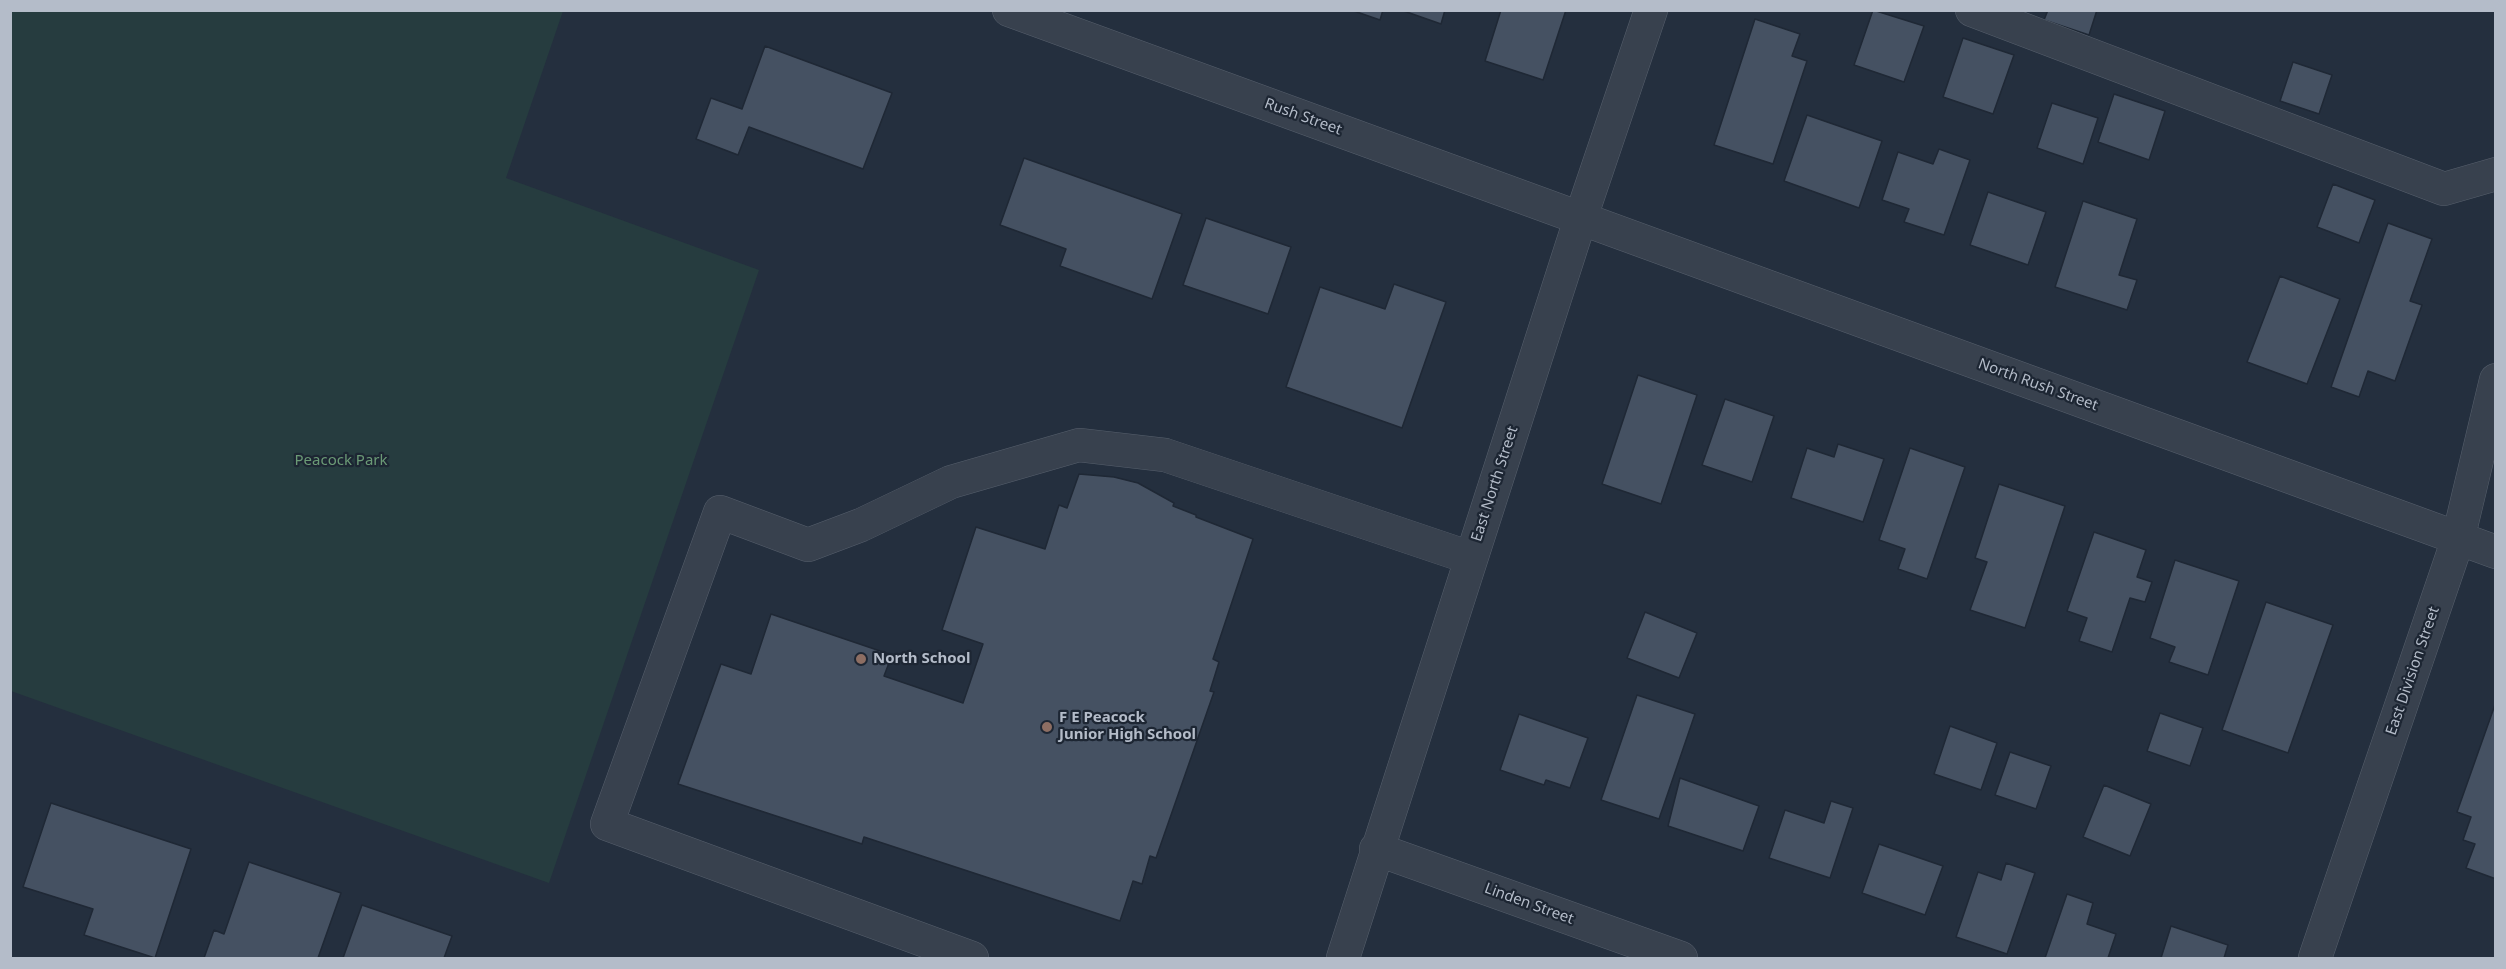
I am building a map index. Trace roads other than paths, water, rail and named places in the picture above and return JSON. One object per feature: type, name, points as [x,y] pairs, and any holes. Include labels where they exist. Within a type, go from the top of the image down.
[{"type":"street","name":"East North Street","points":[[1343,958],[1376,849],[1581,217],[1651,10]]},
{"type":"street","points":[[1972,10],[2444,189],[2496,174]]},
{"type":"street","name":"Rush Street","points":[[1017,14],[1581,217]]},
{"type":"street","name":"North Rush Street","points":[[1581,217],[2496,552]]},
{"type":"street","name":"East Division Street","points":[[2315,958],[2458,539],[2496,380]]},
{"type":"street","points":[[972,958],[607,824],[720,512],[808,545],[861,525],[951,482],[1079,445],[1165,455],[1471,558]]},
{"type":"street","name":"Linden Street","points":[[1376,849],[1681,958]]},
{"type":"place","name":"North School","points":[[861,659]]},
{"type":"place","name":"F E Peacock Junior High School","points":[[1047,727]]},
{"type":"park label","name":"Peacock Park","points":[[341,461]]}]
